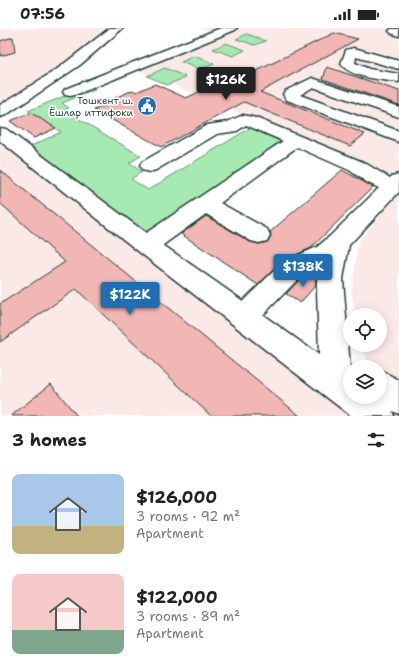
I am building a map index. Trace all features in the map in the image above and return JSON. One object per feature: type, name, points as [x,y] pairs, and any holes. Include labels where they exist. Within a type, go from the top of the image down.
[{"type":"lane","points":[[0,112],[66,69],[93,49],[117,28]]},
{"type":"lane","points":[[173,42],[196,35],[219,34],[231,28]]},
{"type":"lane","points":[[70,92],[196,35]]},
{"type":"lane","points":[[399,65],[354,52],[350,53],[348,64],[375,74],[399,78]]},
{"type":"lane","points":[[66,69],[93,82]]},
{"type":"lane","points":[[399,112],[358,94],[312,82],[290,94],[292,97],[399,137]]},
{"type":"lane","points":[[334,112],[358,94]]},
{"type":"lane","points":[[149,166],[213,130],[231,127],[242,120],[250,121],[356,166],[393,191],[325,253],[292,269],[244,317]]},
{"type":"lane","points":[[0,133],[146,245],[244,317],[343,379]]},
{"type":"lane","points":[[146,245],[296,140]]},
{"type":"lane","points":[[206,204],[259,235]]},
{"type":"lane","points":[[338,242],[330,279],[330,289],[343,368]]},
{"type":"lane","points":[[387,390],[399,398]]},
{"type":"lane","points":[[367,404],[378,416]]},
{"type":"shaded area","points":[[0,28],[111,28],[89,49],[0,107]]},
{"type":"shaded area","points":[[199,28],[399,28],[399,182],[139,70],[224,36]]},
{"type":"shaded area","points":[[0,142],[353,416],[0,416]]},
{"type":"shaded area","points":[[399,193],[399,400],[387,391],[387,360],[367,360],[365,352],[387,352],[387,308],[354,308],[351,292],[359,240]]},
{"type":"green space","points":[[247,34],[266,41],[255,45],[236,39]]},
{"type":"green space","points":[[226,43],[245,50],[233,56],[213,49]]},
{"type":"green space","points":[[194,56],[214,64],[201,70],[181,62]]},
{"type":"green space","points":[[165,68],[186,77],[167,85],[147,76]]},
{"type":"green space","points":[[90,87],[95,90],[62,103],[69,108],[59,113],[63,115],[69,113],[141,156],[129,163],[142,172],[131,179],[148,190],[253,126],[286,140],[147,234],[29,147],[61,132],[28,111]]},
{"type":"building","points":[[334,33],[358,39],[260,92],[365,134],[350,146],[244,102],[161,147],[94,110],[116,101],[112,99],[133,90],[136,92],[155,84],[186,98],[222,81],[230,84]]},
{"type":"building","points":[[13,37],[15,52],[0,56],[0,41]]},
{"type":"building","points":[[327,67],[399,91],[399,105],[323,79]]},
{"type":"building","points":[[31,113],[56,128],[34,138],[10,121]]},
{"type":"building","points":[[0,170],[300,416],[211,416],[76,289],[0,342],[0,304],[65,262],[0,203]]},
{"type":"building","points":[[342,170],[373,187],[311,248],[282,261],[258,285],[181,234],[206,216],[250,242],[259,244],[267,242],[271,236],[270,232]]},
{"type":"building","points":[[309,274],[316,277],[316,285],[300,303],[286,294],[302,277]]},
{"type":"building","points":[[51,384],[77,416],[11,416]]},
{"type":"place","name":"Тошкент ш. Ёшлар иттифоки","points":[[147,106]]}]
